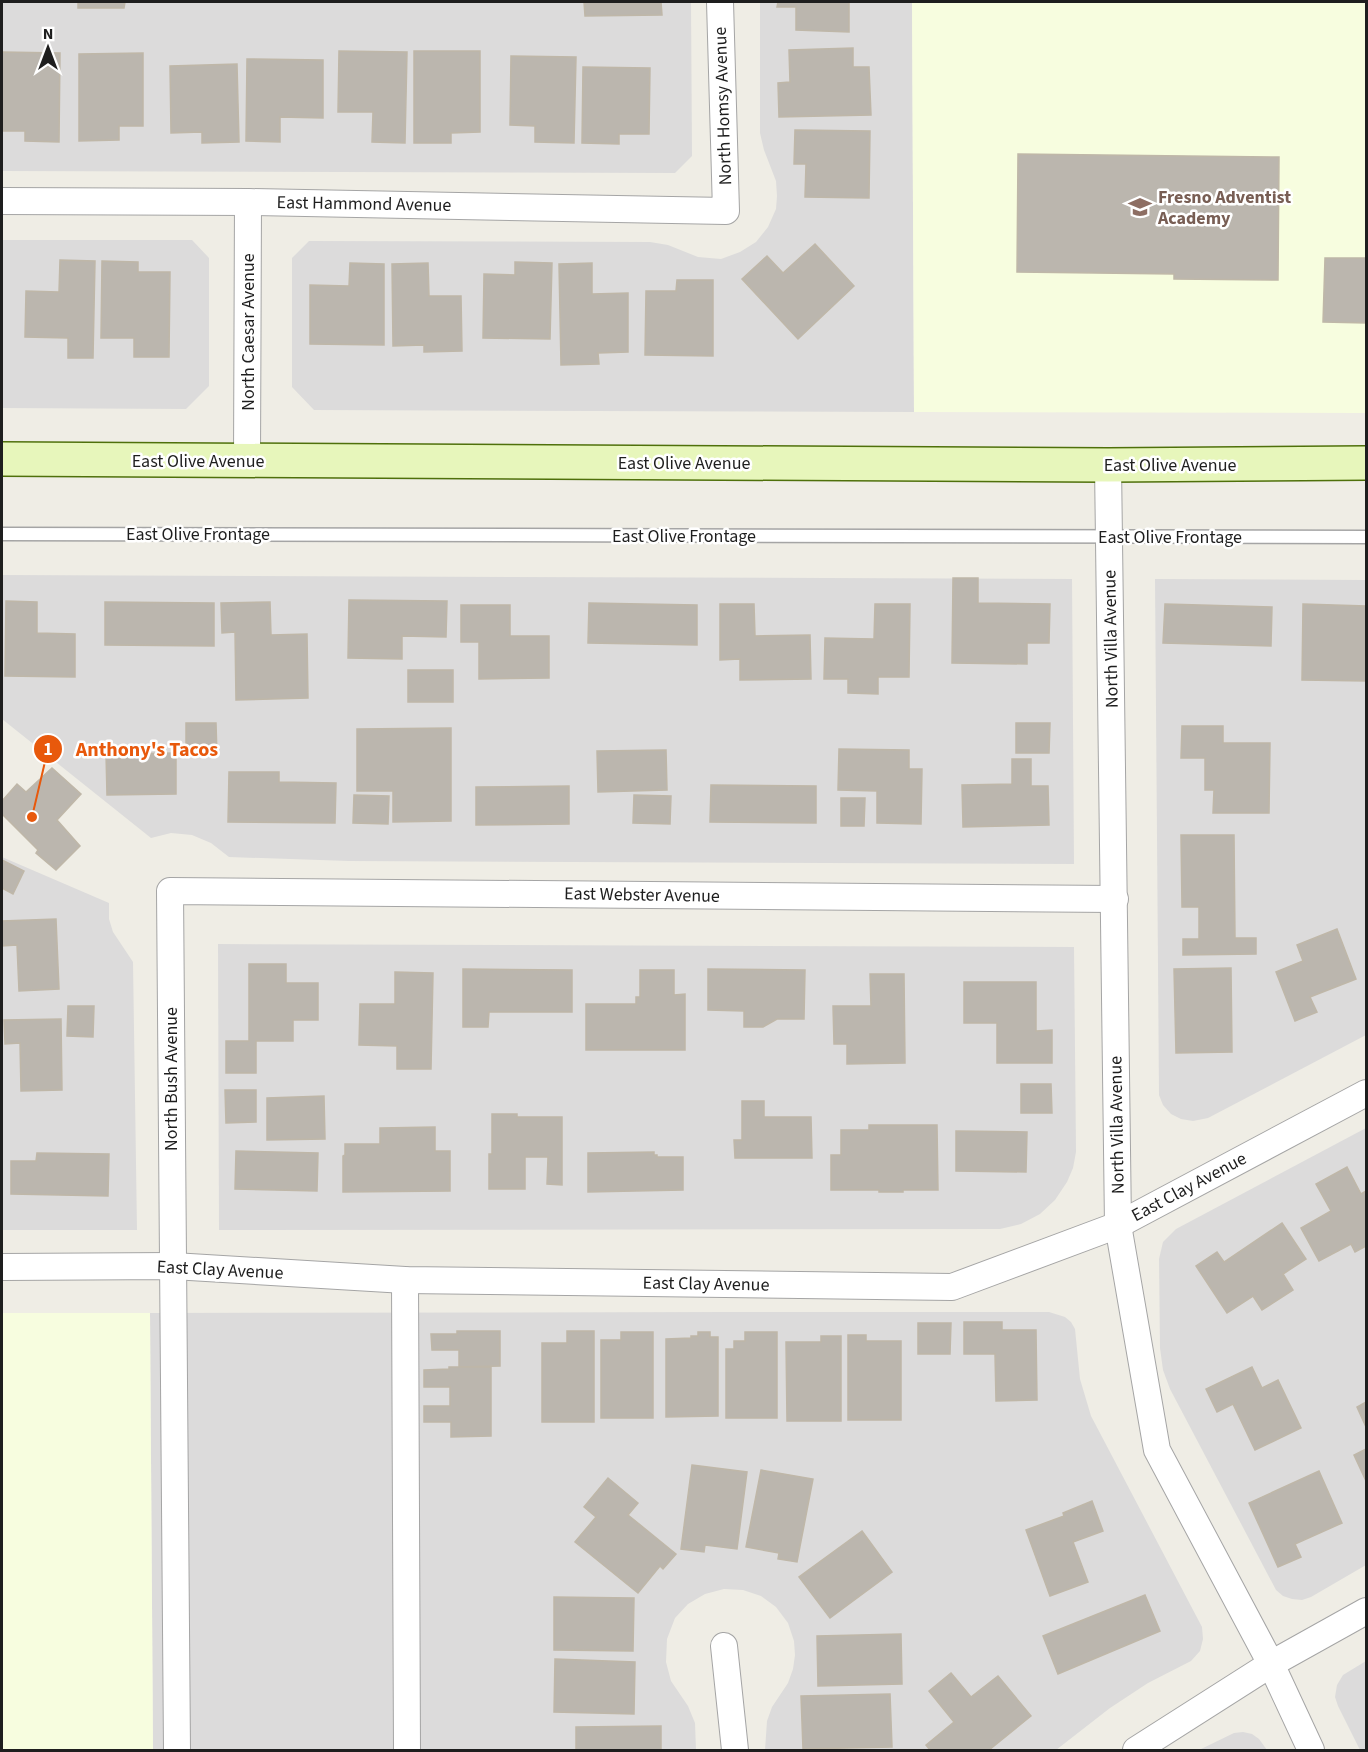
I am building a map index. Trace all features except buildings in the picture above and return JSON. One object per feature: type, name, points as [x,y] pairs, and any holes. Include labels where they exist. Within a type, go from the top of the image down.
[{"type":"main road","name":"East Olive Avenue","points":[[2,459],[1108,465],[1366,463]]},
{"type":"street","name":"North Homsy Avenue","points":[[720,2],[726,211]]},
{"type":"street","name":"East Hammond Avenue","points":[[2,201],[248,202],[726,211]]},
{"type":"street","name":"North Caesar Avenue","points":[[247,461],[248,202]]},
{"type":"street","name":"North Villa Avenue","points":[[1108,465],[1119,1225],[1156,1450],[1271,1664],[1311,1750]]},
{"type":"street","name":"East Webster Avenue","points":[[170,891],[1115,899]]},
{"type":"street","name":"North Bush Avenue","points":[[170,891],[177,1750]]},
{"type":"street","name":"East Clay Avenue","points":[[2,1267],[173,1266],[405,1281],[952,1287],[1119,1225],[1366,1093]]},
{"type":"street","points":[[405,1281],[407,1750]]},
{"type":"street","points":[[1136,1750],[1271,1664],[1366,1611]]},
{"type":"street","points":[[724,1647],[735,1750]]},
{"type":"lane","name":"East Olive Frontage","points":[[2,534],[1366,537]]},
{"type":"shaded area","points":[[2,2],[691,2],[692,156],[675,173],[2,171]]},
{"type":"shaded area","points":[[760,2],[912,2],[914,412],[314,410],[292,387],[292,258],[309,241],[650,242],[668,245],[698,257],[721,259],[740,252],[756,242],[768,227],[776,209],[777,196],[776,181],[760,133]]},
{"type":"shaded area","name":"Fresno Adventist Academy","points":[[912,2],[1366,2],[1366,413],[914,412]]},
{"type":"shaded area","points":[[2,240],[192,240],[209,258],[209,386],[186,409],[2,408]]},
{"type":"shaded area","points":[[2,575],[1072,579],[1074,864],[349,861],[229,857],[211,843],[192,835],[171,833],[151,838],[2,719]]},
{"type":"shaded area","points":[[1155,579],[1366,580],[1366,1035],[1208,1118],[1193,1121],[1171,1114],[1163,1105],[1159,1095]]},
{"type":"shaded area","points":[[2,857],[109,903],[109,919],[113,932],[133,962],[137,1230],[2,1230]]},
{"type":"shaded area","points":[[218,944],[1074,947],[1076,1152],[1073,1168],[1055,1200],[1040,1214],[1021,1224],[1000,1229],[219,1230]]},
{"type":"shaded area","points":[[1366,1128],[1366,1565],[1311,1597],[1302,1600],[1292,1599],[1276,1590],[1170,1389],[1163,1370],[1160,1348],[1159,1259],[1163,1242],[1176,1229]]},
{"type":"shaded area","points":[[1049,1312],[1065,1317],[1075,1329],[1080,1379],[1091,1416],[1202,1627],[1203,1639],[1200,1651],[1191,1661],[1148,1683],[1110,1708],[1056,1750],[765,1750],[767,1721],[793,1669],[794,1641],[788,1623],[776,1607],[761,1596],[743,1590],[724,1589],[705,1594],[688,1604],[675,1618],[667,1639],[666,1662],[671,1681],[688,1706],[695,1723],[696,1750],[153,1750],[150,1313]]},
{"type":"shaded area","points":[[2,1313],[150,1313],[153,1750],[2,1750]]},
{"type":"shaded area","points":[[1366,1661],[1366,1750],[1360,1750],[1335,1697],[1337,1685],[1343,1675]]},
{"type":"shaded area","points":[[1243,1732],[1259,1739],[1267,1750],[1199,1750],[1234,1733]]},
{"type":"place","name":"Fresno Adventist Academy","points":[[1140,207]]},
{"type":"place","name":"Anthony's Tacos","points":[[32,817]]}]
